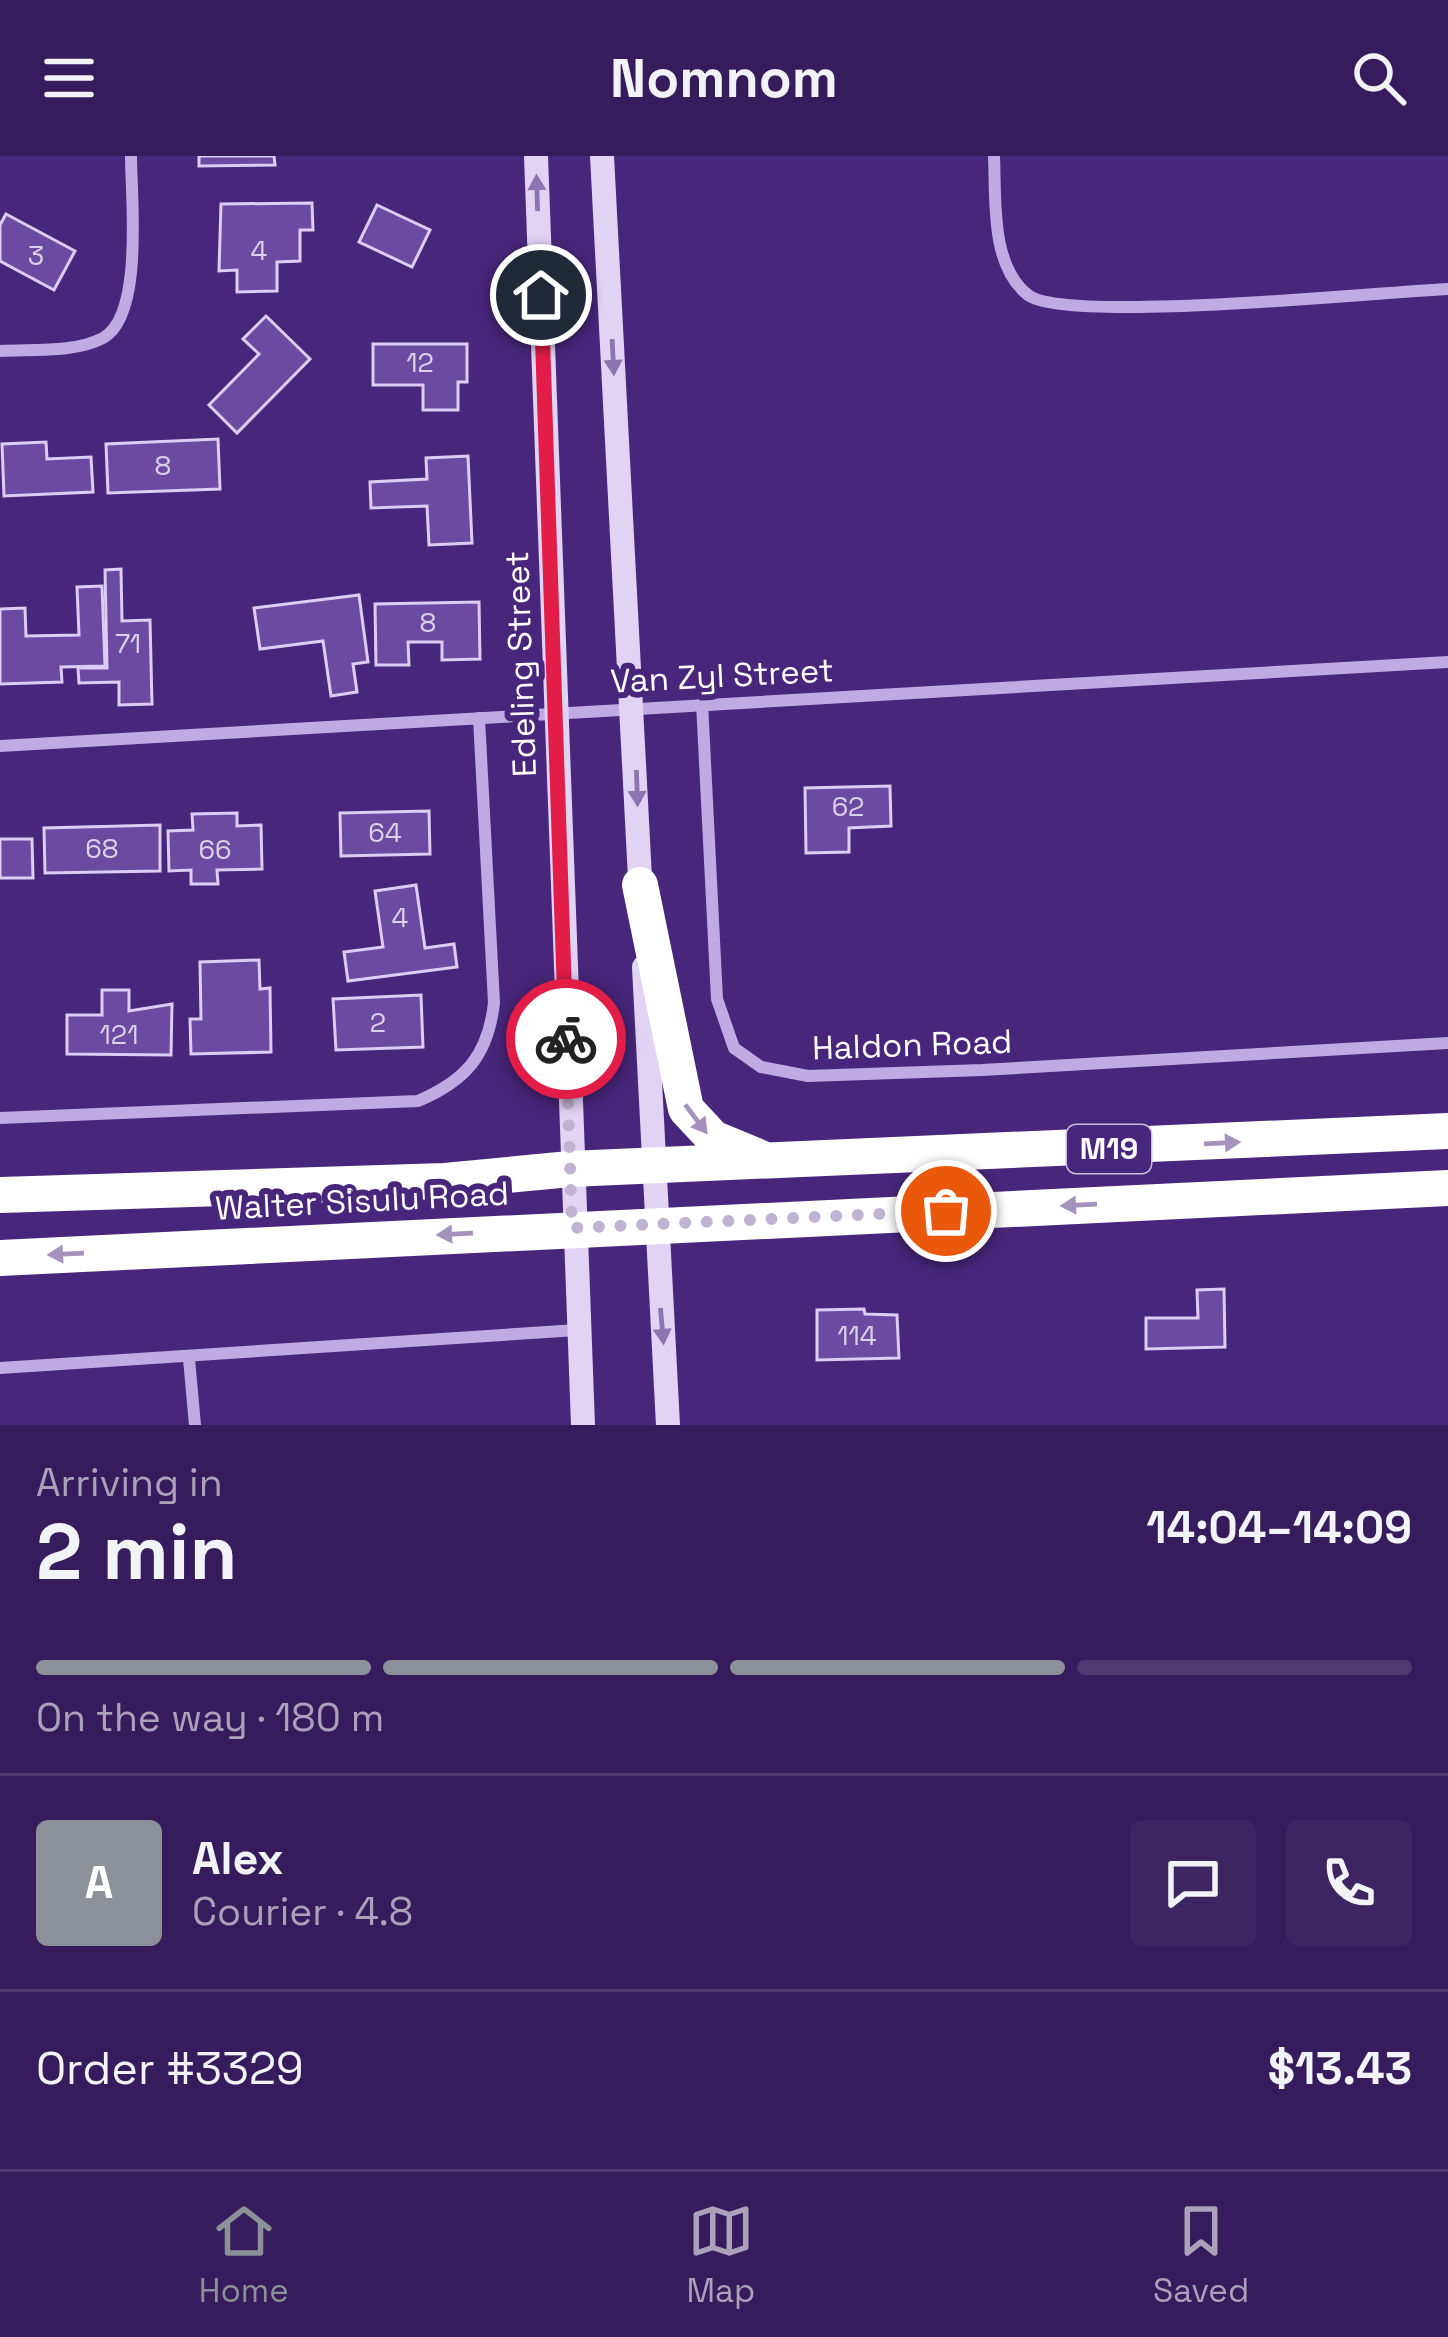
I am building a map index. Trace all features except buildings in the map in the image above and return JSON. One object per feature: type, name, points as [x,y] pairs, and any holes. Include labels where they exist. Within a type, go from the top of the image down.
[{"type":"highway","points":[[640,885],[686,1109],[713,1138],[770,1161]]},
{"type":"highway","points":[[1442,1132],[1443,1188]]},
{"type":"highway","name":"Walter Sisulu Road","points":[[0,1195],[445,1181],[570,1169],[1442,1132]]},
{"type":"highway","points":[[1138,1148],[1142,1202]]},
{"type":"highway","name":"Walter Sisulu Road","points":[[0,1258],[1443,1188]]},
{"type":"street","points":[[0,351],[80,346],[106,337],[116,327],[124,315],[131,272],[131,156]]},
{"type":"street","name":"Edeling Street","points":[[536,156],[572,1228],[583,1425]]},
{"type":"street","points":[[602,156],[668,1425]]},
{"type":"street","points":[[994,156],[1004,260],[1031,298],[1048,304],[1119,306],[1448,289]]},
{"type":"street","name":"Van Zyl Street","points":[[0,746],[1448,662]]},
{"type":"street","name":"Haldon Road","points":[[702,703],[716,999],[734,1048],[760,1067],[808,1076],[939,1072],[1448,1043]]},
{"type":"street","points":[[0,1118],[418,1101],[470,1071],[487,1039],[494,1004],[479,718]]},
{"type":"street","points":[[0,1367],[189,1359],[577,1330]]},
{"type":"street","points":[[189,1359],[195,1425]]},
{"type":"way so far","points":[[566,1039],[572,1228],[946,1211]]},
{"type":"route","points":[[541,295],[566,1039]]}]
